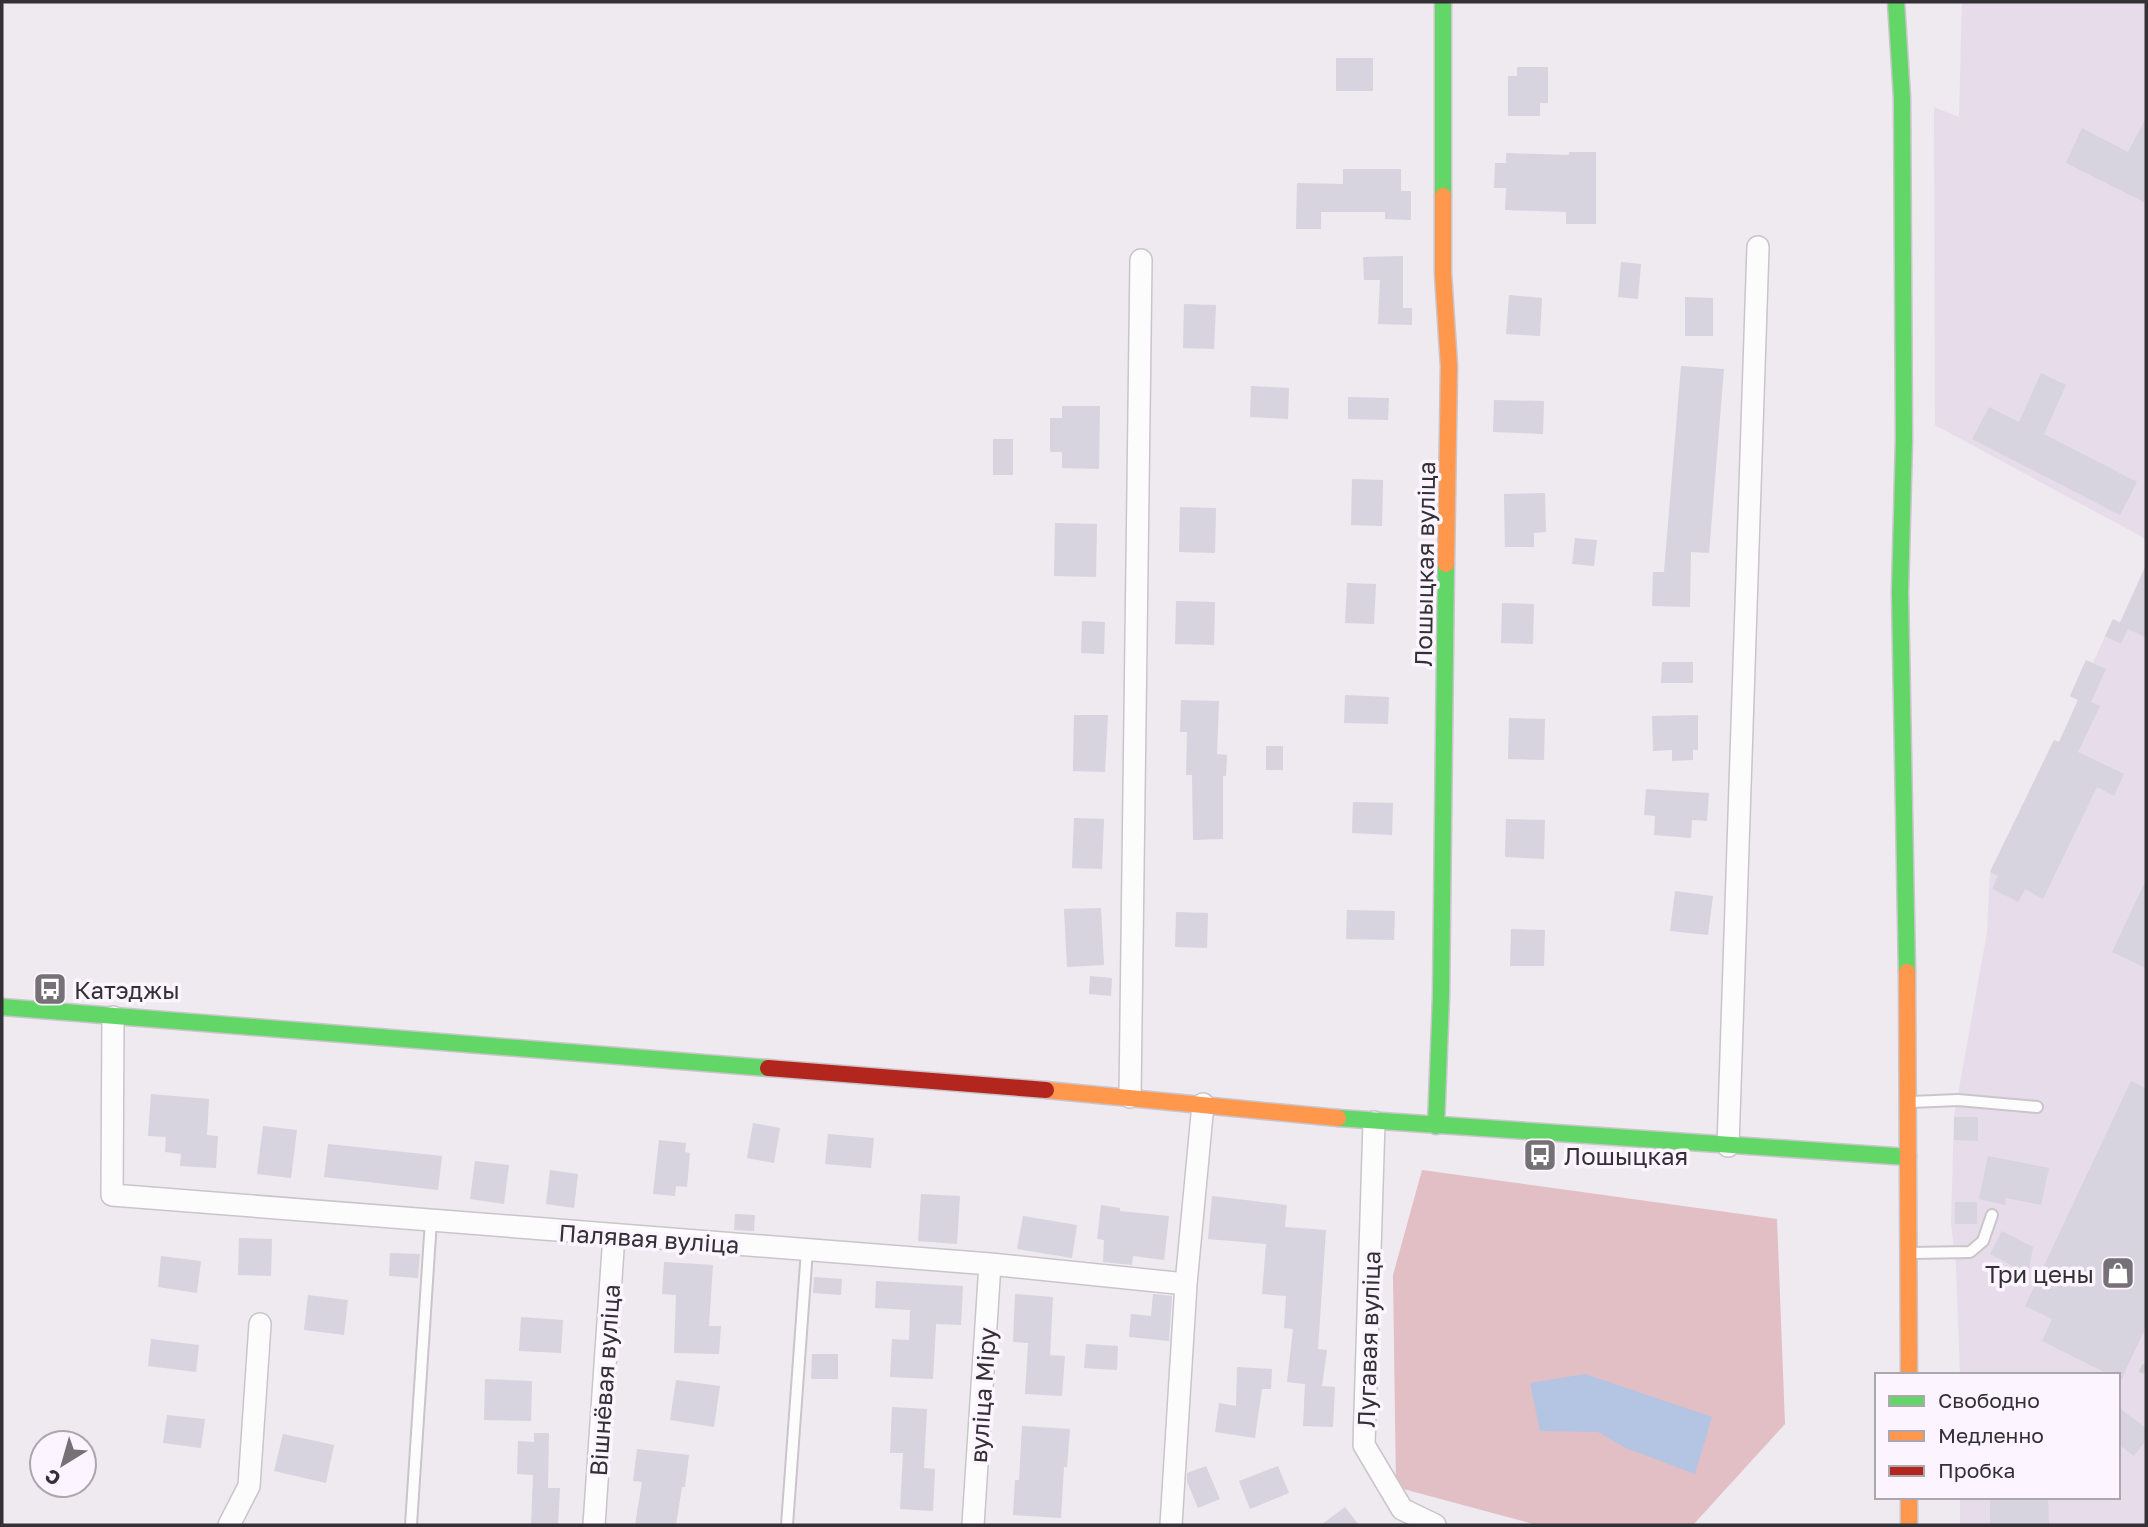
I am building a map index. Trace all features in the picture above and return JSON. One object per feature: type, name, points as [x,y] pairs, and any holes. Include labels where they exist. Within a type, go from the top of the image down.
[{"type":"street","name":"Лошыцкая вуліца","points":[[1436,1126],[1441,997],[1449,366],[1443,274],[1443,2]]},
{"type":"street","points":[[1896,2],[1902,112],[1904,439],[1900,592],[1908,1102],[1909,1373]]},
{"type":"street","points":[[1728,1146],[1758,247]]},
{"type":"street","points":[[1130,1097],[1141,260]]},
{"type":"street","points":[[2,1007],[1130,1097],[1374,1122],[1908,1157]]},
{"type":"street","name":"Палявая вуліца","points":[[113,1017],[112,1195],[990,1264],[1186,1284]]},
{"type":"street","points":[[1171,1525],[1186,1284],[1203,1104]]},
{"type":"street","name":"Лугавая вуліца","points":[[1374,1122],[1364,1445],[1402,1508],[1435,1525]]},
{"type":"street","name":"Вішнёвая вуліца","points":[[594,1525],[614,1235]]},
{"type":"street","name":"вуліца Міру","points":[[973,1525],[990,1264]]},
{"type":"street","points":[[229,1525],[249,1486],[260,1324]]},
{"type":"street","points":[[1909,1499],[1909,1525]]},
{"type":"lane","points":[[1908,1102],[1958,1100],[2037,1107]]},
{"type":"lane","points":[[1909,1253],[1970,1252],[1983,1241],[1992,1215]]},
{"type":"lane","points":[[411,1525],[431,1220]]},
{"type":"lane","points":[[787,1525],[807,1250]]},
{"type":"shaded area","points":[[1962,2],[2146,2],[2146,539],[1935,425],[1934,107],[1959,117]]},
{"type":"shaded area","points":[[2146,565],[2146,1525],[1960,1525],[1960,1499],[2120,1499],[2120,1373],[1960,1373],[1956,1265],[1951,1223],[1954,1117],[1987,932],[1990,872],[2054,740],[2059,742],[2078,700],[2070,696],[2086,660],[2093,663],[2113,619],[2120,622]]},
{"type":"shaded area","points":[[1422,1170],[1777,1219],[1785,1424],[1693,1525],[1537,1525],[1396,1487],[1393,1275]]},
{"type":"water","points":[[1585,1374],[1712,1417],[1695,1474],[1626,1448],[1598,1432],[1540,1431],[1530,1383]]},
{"type":"building","points":[[1336,58],[1373,58],[1373,91],[1336,91]]},
{"type":"building","points":[[1517,67],[1548,67],[1548,103],[1540,103],[1540,116],[1508,116],[1508,76],[1517,76]]},
{"type":"building","points":[[2146,118],[2146,203],[2066,163],[2082,128],[2128,152]]},
{"type":"building","points":[[1569,152],[1596,152],[1596,224],[1566,224],[1566,212],[1505,210],[1506,188],[1494,188],[1495,163],[1506,163],[1506,153],[1569,155]]},
{"type":"building","points":[[1343,169],[1401,169],[1401,191],[1411,191],[1411,220],[1385,219],[1385,212],[1321,212],[1321,229],[1296,229],[1297,183],[1343,184]]},
{"type":"building","points":[[1403,256],[1403,308],[1412,308],[1412,325],[1378,324],[1380,280],[1364,280],[1363,257]]},
{"type":"building","points":[[1621,262],[1641,264],[1638,299],[1618,297]]},
{"type":"building","points":[[1509,295],[1542,298],[1540,336],[1506,334]]},
{"type":"building","points":[[1685,297],[1713,298],[1713,336],[1685,336]]},
{"type":"building","points":[[1184,304],[1216,305],[1214,349],[1183,348]]},
{"type":"building","points":[[1681,366],[1724,369],[1709,553],[1691,552],[1690,607],[1652,606],[1653,572],[1664,572]]},
{"type":"building","points":[[2041,373],[2066,385],[2044,434],[2137,482],[2120,515],[1972,439],[1989,407],[2019,422]]},
{"type":"building","points":[[1251,386],[1289,388],[1288,419],[1250,417]]},
{"type":"building","points":[[1348,397],[1389,398],[1388,420],[1348,419]]},
{"type":"building","points":[[1494,400],[1544,401],[1543,434],[1493,432]]},
{"type":"building","points":[[1062,406],[1100,406],[1099,469],[1062,468],[1062,452],[1050,452],[1050,418],[1062,418]]},
{"type":"building","points":[[993,439],[1013,439],[1013,475],[993,475]]},
{"type":"building","points":[[1352,479],[1383,480],[1382,526],[1351,525]]},
{"type":"building","points":[[1545,493],[1546,532],[1534,533],[1534,547],[1505,547],[1504,494]]},
{"type":"building","points":[[1180,507],[1216,508],[1215,553],[1179,552]]},
{"type":"building","points":[[1055,523],[1097,524],[1096,577],[1054,576]]},
{"type":"building","points":[[1575,538],[1597,540],[1594,566],[1572,564]]},
{"type":"building","points":[[2146,565],[2146,638],[2128,629],[2121,644],[2105,636],[2113,619],[2120,623]]},
{"type":"building","points":[[1347,583],[1376,584],[1374,624],[1345,623]]},
{"type":"building","points":[[1176,601],[1215,602],[1214,645],[1175,644]]},
{"type":"building","points":[[1502,603],[1534,604],[1533,644],[1501,643]]},
{"type":"building","points":[[1082,621],[1105,622],[1104,654],[1081,653]]},
{"type":"building","points":[[2086,660],[2106,669],[2091,702],[2100,706],[2078,752],[2124,774],[2114,796],[2097,787],[2043,899],[2025,889],[2018,902],[1992,889],[1998,876],[1990,872],[2054,740],[2059,742],[2078,700],[2070,696]]},
{"type":"building","points":[[1662,662],[1693,662],[1693,683],[1661,683]]},
{"type":"building","points":[[1345,695],[1389,697],[1388,724],[1344,723]]},
{"type":"building","points":[[1181,700],[1219,701],[1217,754],[1227,755],[1226,776],[1223,776],[1223,839],[1193,840],[1192,775],[1186,775],[1187,732],[1180,732]]},
{"type":"building","points":[[1074,715],[1108,715],[1105,772],[1073,771]]},
{"type":"building","points":[[1698,715],[1698,750],[1693,750],[1693,760],[1672,761],[1672,750],[1653,751],[1652,716]]},
{"type":"building","points":[[1509,718],[1545,719],[1544,760],[1508,759]]},
{"type":"building","points":[[1266,746],[1283,746],[1283,770],[1266,770]]},
{"type":"building","points":[[1646,789],[1709,793],[1707,821],[1692,820],[1691,838],[1654,835],[1655,816],[1644,815]]},
{"type":"building","points":[[1353,802],[1393,803],[1392,835],[1352,833]]},
{"type":"building","points":[[1074,818],[1104,819],[1102,869],[1072,868]]},
{"type":"building","points":[[1506,819],[1545,820],[1544,859],[1505,857]]},
{"type":"building","points":[[2146,880],[2146,968],[2112,952]]},
{"type":"building","points":[[1675,891],[1713,896],[1708,935],[1670,931]]},
{"type":"building","points":[[1101,908],[1104,965],[1067,967],[1064,909]]},
{"type":"building","points":[[1347,910],[1395,911],[1394,940],[1346,939]]},
{"type":"building","points":[[1176,912],[1208,913],[1207,948],[1175,947]]},
{"type":"building","points":[[1511,929],[1545,930],[1544,966],[1510,966]]},
{"type":"building","points":[[1090,976],[1112,978],[1111,996],[1089,994]]},
{"type":"building","points":[[2131,1081],[2146,1088],[2146,1327],[2121,1380],[2120,1373],[2106,1373],[2042,1341],[2052,1319],[2025,1306]]},
{"type":"building","points":[[151,1094],[209,1099],[207,1135],[218,1136],[216,1168],[180,1166],[181,1154],[165,1152],[166,1137],[148,1136]]},
{"type":"building","points":[[1954,1117],[1978,1117],[1978,1141],[1954,1140]]},
{"type":"building","points":[[753,1123],[780,1128],[774,1163],[747,1158]]},
{"type":"building","points":[[263,1126],[297,1130],[291,1178],[257,1174]]},
{"type":"building","points":[[828,1134],[874,1138],[871,1168],[825,1164]]},
{"type":"building","points":[[659,1140],[686,1143],[685,1152],[690,1153],[687,1187],[676,1186],[675,1196],[653,1194]]},
{"type":"building","points":[[328,1144],[442,1156],[438,1190],[324,1177]]},
{"type":"building","points":[[1988,1156],[2049,1168],[2041,1205],[2006,1198],[2005,1205],[1979,1199]]},
{"type":"building","points":[[475,1161],[509,1165],[504,1204],[470,1199]]},
{"type":"building","points":[[550,1170],[578,1174],[574,1208],[546,1204]]},
{"type":"building","points":[[921,1194],[960,1196],[957,1244],[918,1241]]},
{"type":"building","points":[[1212,1196],[1287,1205],[1285,1227],[1326,1230],[1318,1349],[1327,1350],[1322,1386],[1335,1387],[1333,1427],[1303,1426],[1305,1384],[1287,1382],[1293,1329],[1284,1328],[1286,1296],[1262,1294],[1266,1244],[1208,1239]]},
{"type":"building","points":[[1955,1202],[1977,1202],[1977,1224],[1955,1224]]},
{"type":"building","points":[[1101,1205],[1120,1208],[1120,1211],[1169,1216],[1164,1260],[1133,1256],[1132,1265],[1103,1262],[1104,1240],[1097,1239]]},
{"type":"building","points":[[735,1214],[755,1215],[754,1231],[734,1230]]},
{"type":"building","points":[[1023,1216],[1077,1225],[1072,1258],[1017,1249]]},
{"type":"building","points":[[2002,1231],[2033,1247],[2028,1274],[1990,1254]]},
{"type":"building","points":[[239,1238],[272,1239],[271,1276],[238,1275]]},
{"type":"building","points":[[390,1253],[420,1254],[418,1278],[389,1276]]},
{"type":"building","points":[[161,1256],[201,1261],[197,1293],[158,1287]]},
{"type":"building","points":[[664,1262],[713,1265],[709,1326],[721,1326],[719,1354],[674,1353],[676,1295],[662,1294]]},
{"type":"building","points":[[814,1277],[842,1279],[841,1295],[813,1293]]},
{"type":"building","points":[[876,1281],[963,1286],[961,1325],[936,1324],[933,1379],[890,1377],[892,1339],[909,1340],[910,1310],[875,1308]]},
{"type":"building","points":[[1015,1294],[1053,1297],[1050,1355],[1065,1356],[1062,1396],[1025,1394],[1028,1343],[1013,1342]]},
{"type":"building","points":[[1153,1294],[1172,1296],[1169,1341],[1129,1337],[1131,1314],[1151,1316]]},
{"type":"building","points":[[308,1295],[348,1300],[344,1335],[304,1330]]},
{"type":"building","points":[[521,1317],[563,1320],[561,1353],[519,1351]]},
{"type":"building","points":[[151,1339],[199,1345],[196,1372],[148,1366]]},
{"type":"building","points":[[1086,1344],[1118,1346],[1117,1370],[1084,1368]]},
{"type":"building","points":[[812,1354],[838,1354],[838,1379],[811,1379]]},
{"type":"building","points":[[1237,1367],[1272,1369],[1271,1389],[1262,1389],[1255,1438],[1215,1432],[1219,1403],[1236,1406]]},
{"type":"building","points":[[485,1379],[532,1381],[531,1421],[484,1420]]},
{"type":"building","points":[[676,1380],[720,1386],[714,1427],[670,1420]]},
{"type":"building","points":[[892,1407],[927,1409],[924,1468],[935,1469],[933,1511],[900,1509],[903,1453],[890,1453]]},
{"type":"building","points":[[2120,1408],[2146,1428],[2146,1440],[2134,1456],[2120,1446]]},
{"type":"building","points":[[167,1415],[205,1419],[201,1448],[163,1443]]},
{"type":"building","points":[[1022,1426],[1070,1429],[1067,1467],[1064,1467],[1061,1518],[1013,1515],[1015,1480],[1019,1480]]},
{"type":"building","points":[[534,1433],[549,1433],[548,1488],[560,1488],[558,1525],[531,1525],[533,1475],[517,1474],[518,1441],[534,1442]]},
{"type":"building","points":[[283,1434],[334,1445],[326,1483],[274,1471]]},
{"type":"building","points":[[637,1449],[689,1455],[676,1525],[635,1525],[642,1482],[633,1481]]},
{"type":"building","points":[[1206,1466],[1220,1499],[1198,1508],[1187,1482],[1187,1473]]},
{"type":"building","points":[[1278,1466],[1289,1493],[1250,1509],[1239,1481]]},
{"type":"building","points":[[1990,1499],[2048,1499],[2049,1525],[1990,1525]]},
{"type":"building","points":[[1345,1507],[1359,1525],[1321,1525]]},
{"type":"railway","points":[[2141,1373],[2146,1362]]},
{"type":"traffic: fast","points":[[1443,2],[1443,196]]},
{"type":"traffic: fast","points":[[1896,2],[1902,98],[1904,439],[1900,592],[1907,972]]},
{"type":"traffic: fast","points":[[1436,1126],[1441,997],[1446,564]]},
{"type":"traffic: fast","points":[[2,1007],[768,1068]]},
{"type":"traffic: fast","points":[[1338,1118],[1908,1157]]},
{"type":"traffic: slow","points":[[1443,196],[1443,274],[1449,366],[1446,564]]},
{"type":"traffic: slow","points":[[1907,972],[1909,1373]]},
{"type":"traffic: slow","points":[[1046,1090],[1338,1118]]},
{"type":"traffic: slow","points":[[1909,1499],[1909,1525]]},
{"type":"traffic: jam","points":[[768,1068],[1046,1090]]},
{"type":"place","name":"Катэджы","points":[[50,989]]},
{"type":"place","name":"Лошыцкая","points":[[1540,1155]]},
{"type":"place","name":"Три цены","points":[[2118,1273]]}]
